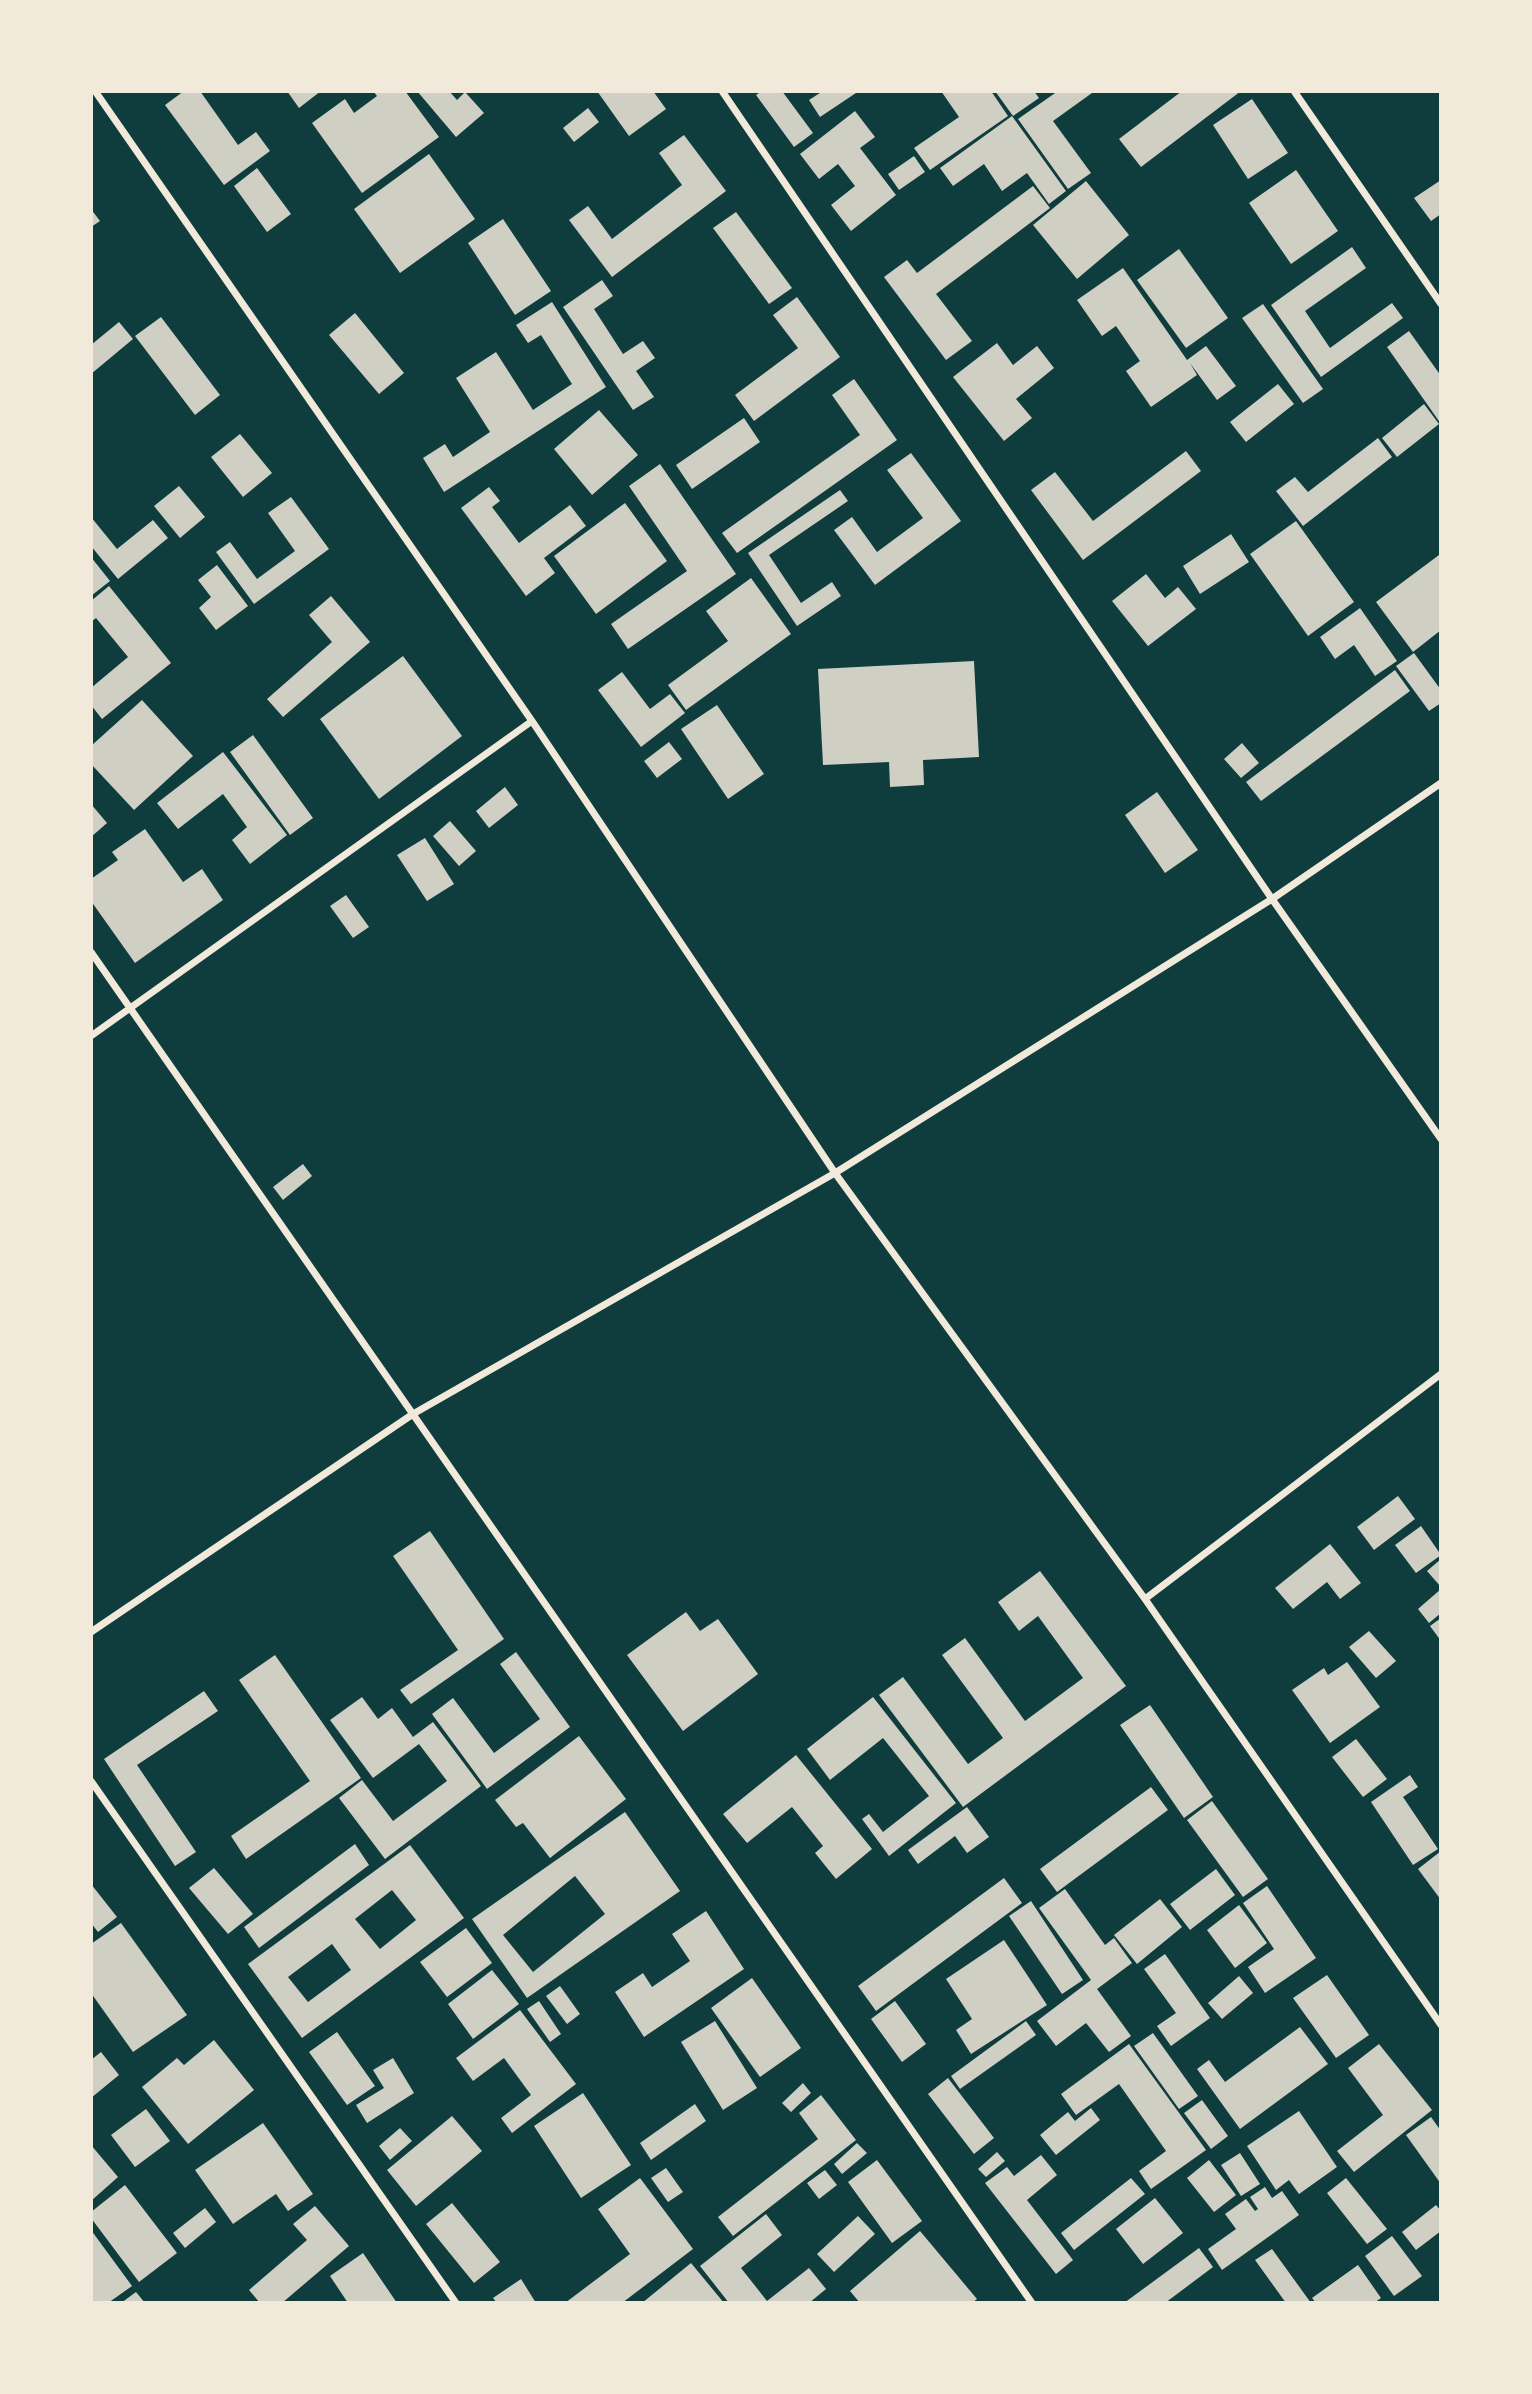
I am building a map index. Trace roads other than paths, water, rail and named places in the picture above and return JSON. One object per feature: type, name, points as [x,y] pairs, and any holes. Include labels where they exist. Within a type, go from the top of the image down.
[{"type":"street","points":[[95,91],[532,721],[835,1173],[1145,1599],[1441,2025]]},
{"type":"street","points":[[722,91],[1272,900],[1441,1139]]},
{"type":"street","points":[[1294,91],[1441,304]]},
{"type":"street","points":[[91,1036],[532,721]]},
{"type":"street","points":[[91,1632],[413,1414],[835,1173],[1272,900],[1441,783]]},
{"type":"street","points":[[91,952],[1032,2303]]},
{"type":"street","points":[[1145,1599],[1441,1374]]},
{"type":"street","points":[[91,1780],[456,2303]]}]
